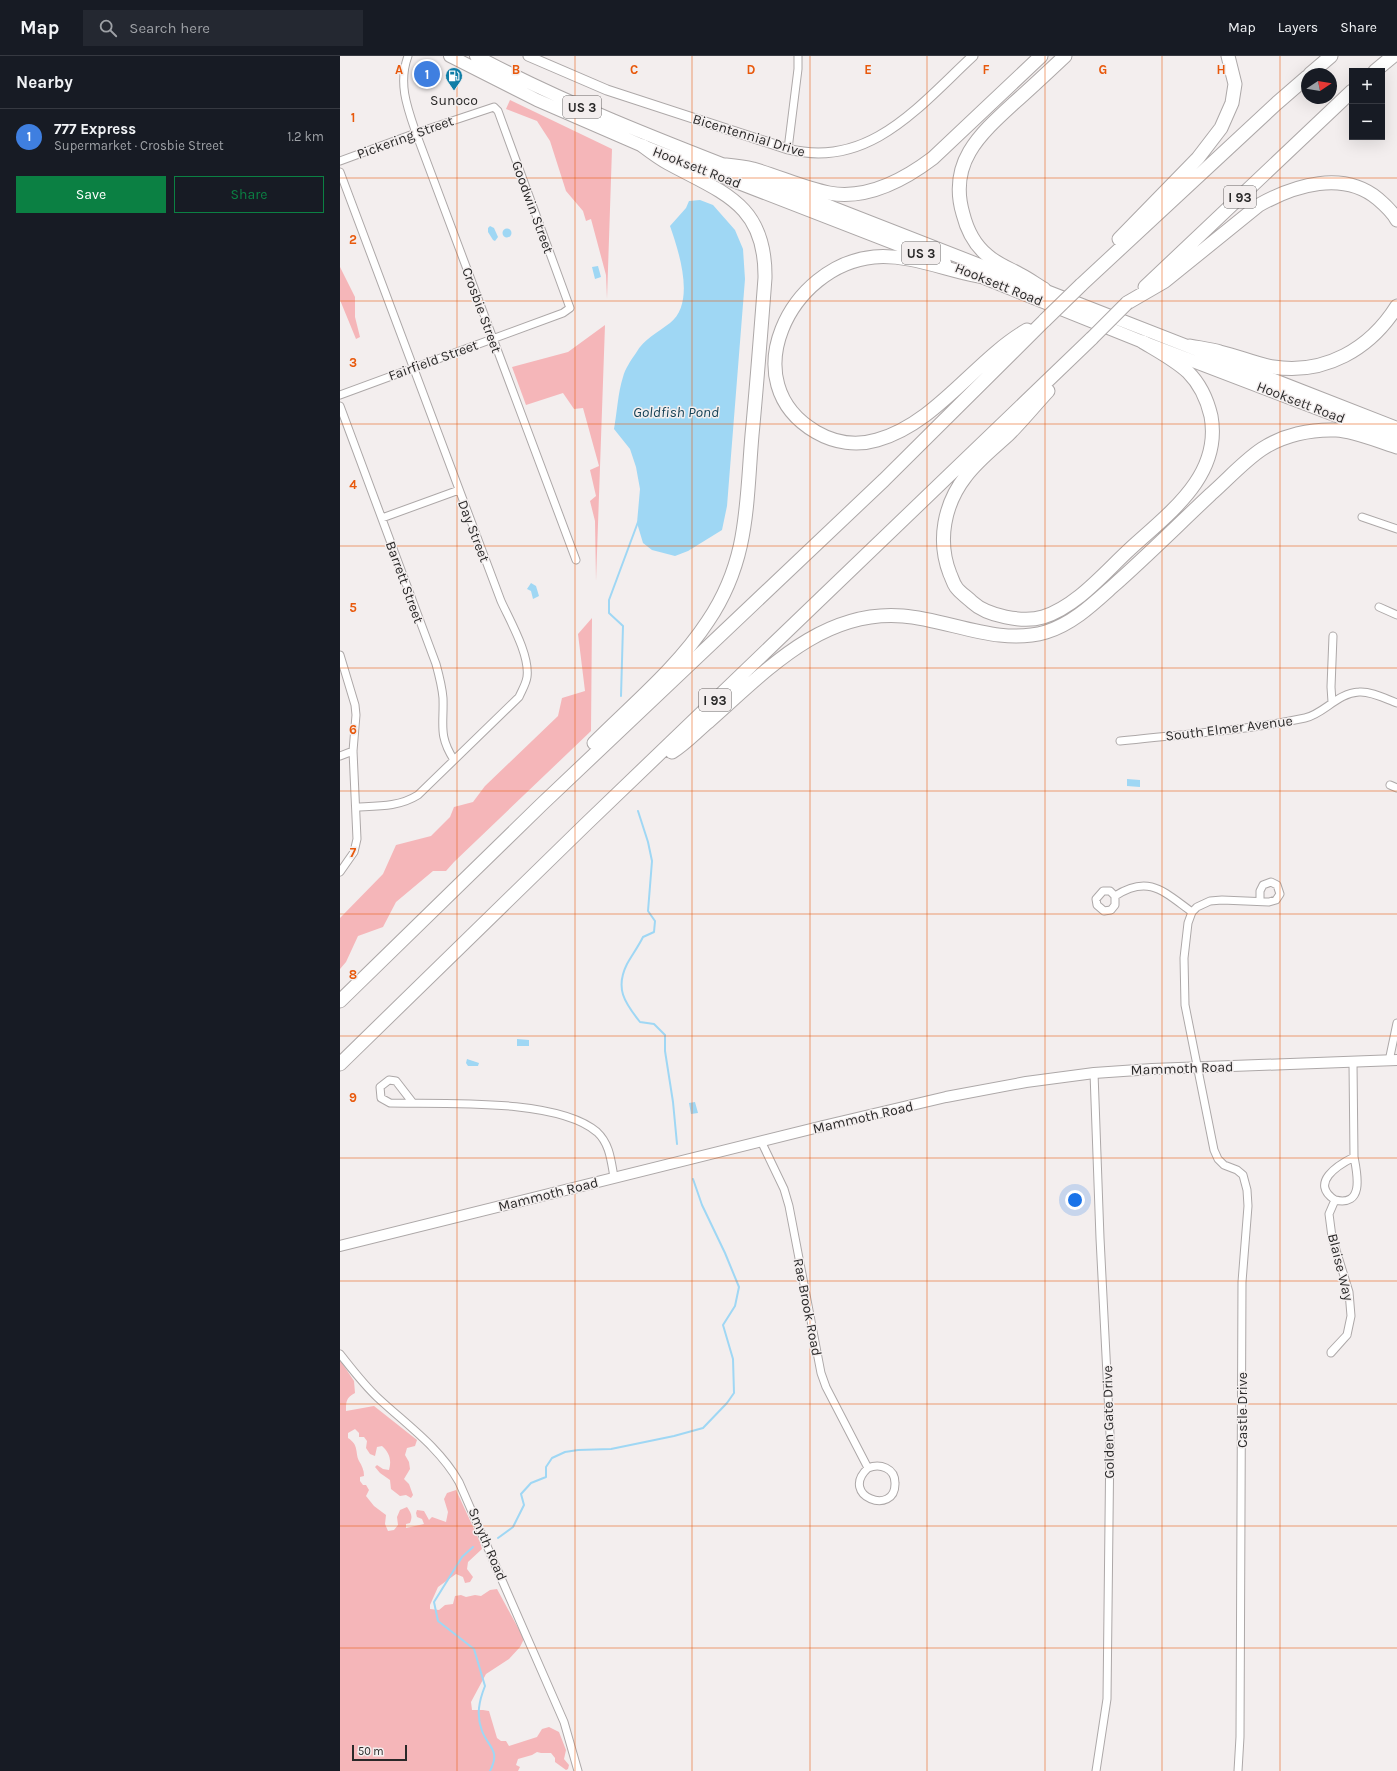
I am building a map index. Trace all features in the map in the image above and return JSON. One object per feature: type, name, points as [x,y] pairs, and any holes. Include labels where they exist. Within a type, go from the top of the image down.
[{"type":"highway","points":[[726,165],[751,169],[829,193],[854,193],[884,186],[917,170],[933,158],[1041,56]]},
{"type":"highway","points":[[1044,289],[1022,275],[998,265],[979,247],[965,223],[961,209],[960,182],[966,157],[976,140],[989,126],[1065,56]]},
{"type":"highway","points":[[1082,285],[1119,239],[1198,158],[1221,128],[1232,103],[1234,84],[1228,56]]},
{"type":"highway","points":[[1317,68],[1331,56]]},
{"type":"highway","points":[[1379,68],[1393,56]]},
{"type":"highway","points":[[340,1001],[541,805],[884,480],[1044,320],[1301,82]]},
{"type":"highway","name":"I 93","points":[[340,1064],[640,772],[1127,303],[1349,93]]},
{"type":"highway","points":[[541,805],[585,752],[672,665],[697,636],[720,602],[728,585],[736,564],[745,526],[765,278],[763,250],[754,225],[746,212],[734,200],[717,188],[667,162],[643,146]]},
{"type":"highway","points":[[1127,303],[1165,281],[1259,205],[1276,195],[1290,190],[1320,183],[1350,185],[1374,195],[1394,214],[1397,220]]},
{"type":"highway","points":[[978,276],[900,258],[874,257],[858,260],[832,271],[808,288],[799,299],[791,310],[780,335],[776,350],[775,366],[777,379],[786,402],[804,423],[822,436],[855,443],[878,440],[916,421],[1005,344],[1044,320]]},
{"type":"highway","points":[[1190,346],[1221,352],[1271,367],[1292,369],[1312,367],[1338,359],[1362,346],[1382,327],[1397,306]]},
{"type":"highway","points":[[1070,359],[1060,378],[1011,432],[966,476],[949,505],[943,529],[945,560],[956,587],[974,604],[999,615],[1020,620],[1042,618],[1061,609],[1085,591],[1186,496],[1203,473],[1208,461],[1212,434],[1209,405],[1204,393],[1188,372],[1143,342]]},
{"type":"highway","points":[[640,772],[675,750],[781,659],[818,634],[853,621],[886,616],[902,616],[922,619],[994,635],[1017,636],[1046,632],[1077,618],[1124,577],[1232,474],[1263,449],[1276,442],[1306,432],[1338,430],[1397,447]]},
{"type":"main road","name":"Hooksett Road","points":[[450,56],[537,100],[643,146],[978,276],[1143,342],[1397,439]]},
{"type":"main road","name":"Hooksett Road","points":[[476,56],[516,77],[597,114],[1397,428]]},
{"type":"main road","name":"Mammoth Road","points":[[340,1246],[761,1141],[946,1097],[1026,1082],[1094,1073],[1198,1067],[1353,1063],[1393,1060]]},
{"type":"street","name":"Crosbie Street","points":[[408,56],[403,71],[403,88],[416,133],[576,560]]},
{"type":"street","name":"Bicentennial Drive","points":[[528,56],[607,90],[788,149],[808,153],[825,154],[841,152],[874,140],[911,114],[973,56]]},
{"type":"street","points":[[788,149],[797,77],[798,56]]},
{"type":"street","name":"Pickering Street","points":[[340,161],[490,107],[494,107]]},
{"type":"street","name":"Goodwin Street","points":[[494,107],[498,111],[501,118],[570,308]]},
{"type":"street","name":"Day Street","points":[[340,172],[501,601],[523,652],[526,662],[527,676],[524,688],[519,697],[418,795],[408,802],[396,805],[356,807]]},
{"type":"street","name":"Fairfield Street","points":[[340,395],[563,313],[570,308]]},
{"type":"street","name":"Barrett Street","points":[[340,406],[436,664],[443,698],[442,733],[448,750],[454,760]]},
{"type":"street","points":[[382,518],[459,490]]},
{"type":"street","points":[[1362,516],[1397,529]]},
{"type":"street","points":[[1379,607],[1397,615]]},
{"type":"street","points":[[1332,702],[1331,687],[1333,636]]},
{"type":"street","points":[[340,655],[355,705],[356,715],[353,751],[357,846],[350,859],[340,872]]},
{"type":"street","name":"South Elmer Avenue","points":[[1120,741],[1265,725],[1307,718],[1332,702],[1352,693],[1361,692],[1397,703]]},
{"type":"street","points":[[340,756],[353,751]]},
{"type":"street","points":[[1115,896],[1133,886],[1151,886],[1166,894],[1192,912]]},
{"type":"street","points":[[1198,1067],[1189,1025],[1184,982],[1186,932],[1192,912],[1197,907],[1210,901],[1260,901]]},
{"type":"street","points":[[1393,1060],[1397,1023]]},
{"type":"street","points":[[1353,1063],[1354,1157],[1358,1179],[1357,1189],[1355,1195],[1346,1200],[1335,1200],[1326,1192],[1326,1178],[1341,1164],[1354,1157]]},
{"type":"street","name":"Castle Drive","points":[[1198,1067],[1214,1150],[1218,1159],[1224,1166],[1237,1170],[1243,1175],[1247,1190],[1248,1206],[1242,1282],[1240,1729],[1238,1771]]},
{"type":"street","name":"Golden Gate Drive","points":[[1094,1073],[1099,1230],[1110,1434],[1107,1699],[1096,1771]]},
{"type":"street","points":[[413,1103],[396,1081],[388,1080],[380,1087],[380,1094],[387,1102],[413,1103],[488,1105],[525,1108],[564,1115],[587,1125],[598,1133],[608,1149],[614,1177]]},
{"type":"street","name":"Rae Brook Road","points":[[761,1141],[784,1189],[789,1206],[821,1373],[826,1387],[868,1468]]},
{"type":"street","name":"Blaise Way","points":[[1335,1200],[1329,1214],[1332,1237],[1349,1292],[1351,1316],[1347,1335]]},
{"type":"street","name":"Smyth Road","points":[[340,1354],[372,1392],[429,1443],[457,1478],[471,1506],[560,1712],[570,1739],[578,1771]]},
{"type":"street","points":[[873,1466],[885,1467],[893,1475],[895,1486],[894,1491],[886,1499],[874,1501],[864,1495],[860,1484],[861,1478],[868,1468],[873,1466]]},
{"type":"shaded area","points":[[510,100],[612,149],[607,299],[606,275],[591,219],[586,221],[583,211],[566,191],[550,141],[537,121],[506,109]]},
{"type":"shaded area","points":[[340,267],[355,297],[355,317],[360,337],[356,339],[340,300]]},
{"type":"shaded area","points":[[605,325],[596,581],[595,521],[590,501],[596,496],[590,470],[599,466],[583,408],[574,409],[563,393],[526,405],[512,367],[568,352]]},
{"type":"shaded area","points":[[592,618],[591,731],[446,871],[433,871],[396,902],[383,927],[358,936],[346,962],[340,969],[340,918],[383,874],[396,845],[431,836],[450,817],[454,807],[473,802],[485,786],[558,716],[562,698],[585,691],[578,634]]},
{"type":"shaded area","points":[[340,1360],[354,1381],[355,1393],[347,1400],[346,1411],[374,1406],[417,1440],[415,1446],[407,1448],[405,1455],[409,1462],[410,1469],[404,1479],[409,1484],[413,1495],[411,1498],[406,1495],[400,1496],[391,1489],[390,1480],[380,1473],[375,1467],[377,1465],[383,1469],[389,1470],[390,1460],[384,1448],[382,1446],[377,1447],[375,1456],[370,1454],[366,1448],[367,1441],[364,1437],[359,1437],[359,1433],[355,1429],[348,1433],[348,1438],[354,1443],[363,1470],[364,1476],[360,1477],[360,1481],[363,1485],[366,1485],[369,1490],[366,1496],[374,1506],[386,1515],[385,1524],[388,1531],[394,1530],[398,1525],[397,1517],[400,1510],[407,1507],[411,1518],[410,1523],[406,1524],[406,1528],[424,1524],[422,1519],[417,1517],[417,1510],[424,1511],[429,1520],[432,1517],[446,1522],[448,1512],[444,1499],[447,1493],[456,1490],[480,1542],[482,1549],[468,1562],[467,1569],[473,1577],[470,1582],[465,1583],[463,1577],[456,1574],[438,1587],[430,1605],[430,1609],[439,1610],[445,1605],[453,1604],[455,1596],[481,1596],[490,1590],[497,1589],[524,1639],[520,1647],[509,1659],[486,1674],[471,1702],[472,1710],[489,1711],[497,1738],[501,1741],[506,1741],[509,1746],[537,1737],[542,1729],[549,1727],[559,1732],[566,1750],[564,1759],[569,1765],[568,1769],[566,1770],[555,1762],[555,1758],[551,1753],[537,1752],[518,1759],[516,1765],[520,1767],[518,1771],[340,1771]]},
{"type":"water","name":"Goldfish Pond","points":[[700,200],[713,205],[735,230],[743,249],[745,279],[727,506],[722,530],[688,551],[675,556],[652,550],[643,543],[637,523],[640,489],[636,467],[630,449],[614,429],[620,389],[624,374],[630,362],[639,348],[651,336],[670,323],[678,314],[682,303],[684,290],[683,277],[681,263],[670,226],[686,208],[689,201]]},
{"type":"water","points":[[490,226],[494,228],[498,237],[495,241],[488,232],[488,228]]},
{"type":"water","points":[[505,229],[509,229],[511,233],[509,237],[505,237],[503,235],[503,231]]},
{"type":"water","points":[[598,266],[601,277],[595,279],[592,267]]},
{"type":"water","points":[[531,583],[536,586],[539,596],[533,599],[531,591],[527,589]]},
{"type":"water","points":[[1127,779],[1140,780],[1140,787],[1127,786]]},
{"type":"water","points":[[517,1039],[529,1040],[529,1046],[517,1046]]},
{"type":"water","points":[[467,1059],[479,1063],[478,1066],[468,1066],[466,1063]]},
{"type":"water","points":[[695,1102],[698,1113],[691,1114],[689,1103]]},
{"type":"waterway","points":[[621,696],[623,626],[609,613],[609,600],[638,522]]},
{"type":"waterway","points":[[638,811],[648,842],[652,861],[648,911],[655,921],[654,932],[643,937],[627,964],[623,973],[622,988],[626,1001],[640,1022],[654,1024],[665,1035],[665,1051],[673,1102],[677,1144]]},
{"type":"waterway","points":[[498,1538],[513,1527],[524,1505],[521,1494],[531,1483],[546,1477],[546,1467],[552,1458],[565,1452],[611,1449],[674,1436],[703,1428],[727,1403],[734,1393],[733,1359],[723,1325],[735,1306],[739,1287],[725,1253],[702,1205],[693,1179]]},
{"type":"waterway","points":[[473,1547],[462,1557],[434,1602],[438,1621],[474,1649],[485,1686],[479,1708],[480,1725],[494,1753],[493,1764],[490,1771]]},
{"type":"place","name":"777 Express","points":[[427,74]]},
{"type":"place","name":"Sunoco","points":[[454,91]]}]
